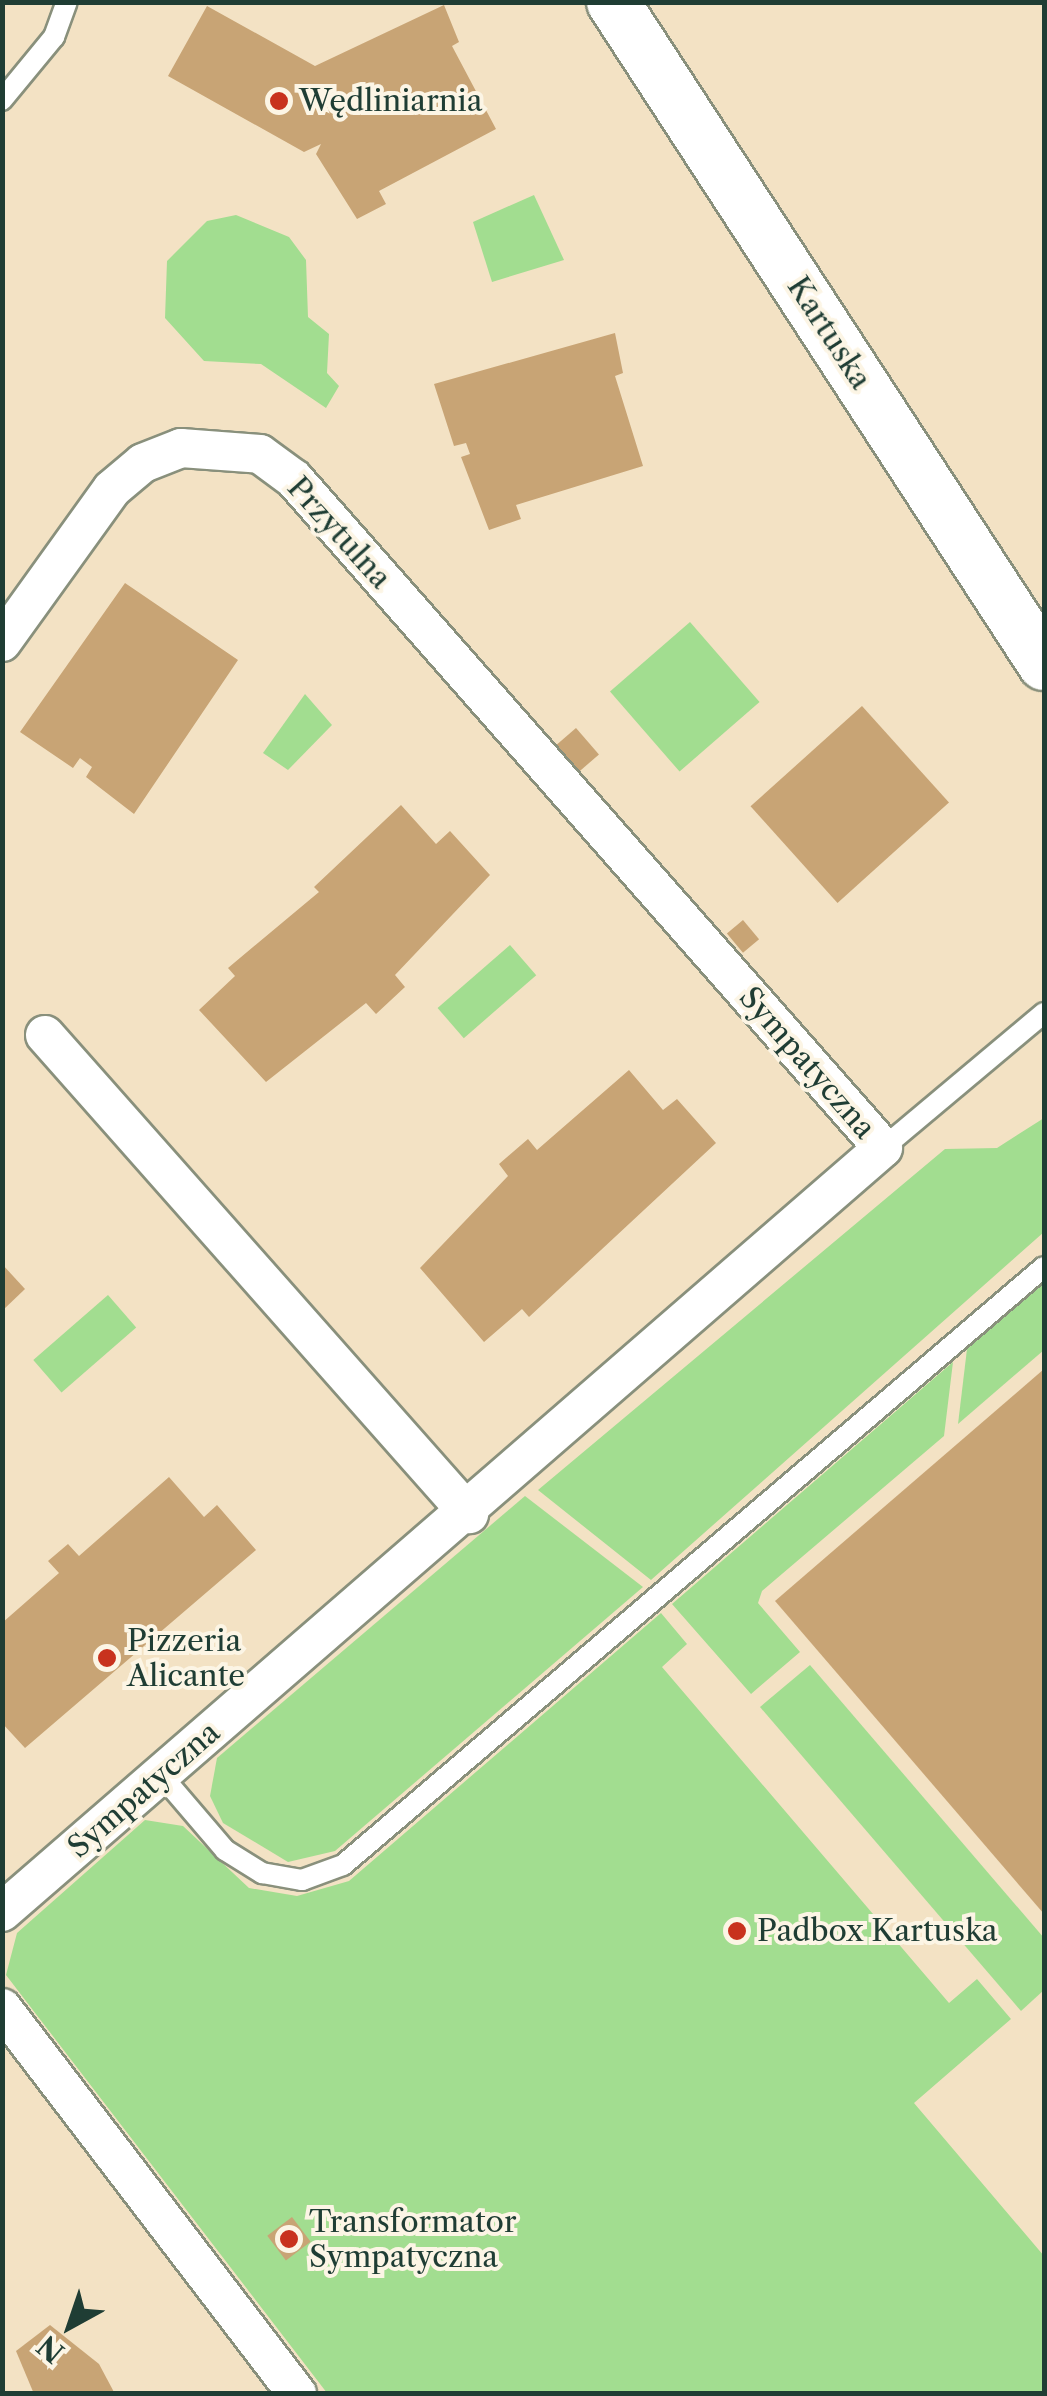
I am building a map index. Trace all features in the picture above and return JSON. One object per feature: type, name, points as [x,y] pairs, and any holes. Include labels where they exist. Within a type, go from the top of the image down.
[{"type":"street","name":"Kartuska","points":[[614,2],[1044,664]]},
{"type":"street","name":"Przytulna","points":[[2,642],[112,489],[143,462],[216,445],[260,454],[294,480],[447,654]]},
{"type":"street","name":"Sympatyczna","points":[[2,1912],[469,1514],[882,1148],[447,654]]},
{"type":"street","points":[[45,1035],[469,1514]]},
{"type":"street","points":[[2,2008],[297,2394]]},
{"type":"lane","points":[[2,100],[54,37],[67,2]]},
{"type":"lane","points":[[882,1148],[1044,1013]]},
{"type":"lane","points":[[161,1775],[225,1850],[262,1873],[302,1880],[343,1865],[1044,1267]]},
{"type":"green space","points":[[534,195],[564,260],[492,282],[473,222]]},
{"type":"green space","points":[[236,215],[289,237],[306,260],[308,317],[329,334],[327,373],[339,386],[326,408],[261,364],[204,361],[165,318],[167,261],[207,221]]},
{"type":"green space","points":[[690,622],[760,702],[680,772],[610,692]]},
{"type":"green space","points":[[305,694],[332,725],[288,770],[263,753]]},
{"type":"green space","points":[[510,945],[536,975],[464,1038],[438,1008]]},
{"type":"green space","points":[[1044,1118],[1044,1232],[651,1580],[538,1490],[945,1149],[997,1148]]},
{"type":"green space","points":[[1044,1283],[1044,1350],[958,1424],[967,1349]]},
{"type":"green space","points":[[108,1295],[136,1327],[61,1392],[33,1360]]},
{"type":"green space","points":[[953,1362],[944,1436],[762,1591],[758,1603],[800,1652],[751,1694],[672,1604]]},
{"type":"green space","points":[[525,1496],[643,1587],[335,1851],[288,1862],[223,1823],[210,1796],[217,1758]]},
{"type":"green space","points":[[661,1613],[687,1644],[662,1667],[949,2003],[977,1979],[1011,2019],[914,2103],[1044,2256],[1044,2393],[327,2393],[6,1975],[17,1933],[145,1820],[183,1826],[249,1888],[297,1896],[349,1881]]},
{"type":"green space","points":[[810,1665],[1044,1938],[1044,1990],[1021,2011],[760,1707]]},
{"type":"building","points":[[444,5],[459,42],[452,46],[496,129],[379,191],[386,204],[357,219],[316,154],[321,144],[304,152],[168,76],[207,6],[315,66]]},
{"type":"building","points":[[615,333],[623,373],[615,376],[643,466],[516,505],[521,519],[489,530],[461,457],[470,454],[466,443],[454,446],[434,384]]},
{"type":"building","points":[[125,583],[238,660],[134,814],[86,777],[92,767],[80,758],[73,768],[20,732]]},
{"type":"building","points":[[862,706],[949,803],[838,903],[751,806]]},
{"type":"building","points":[[576,728],[599,754],[578,773],[555,746]]},
{"type":"building","points":[[401,805],[436,844],[450,831],[490,875],[395,975],[405,987],[376,1014],[366,1003],[266,1082],[199,1010],[235,976],[228,968],[319,892],[314,887]]},
{"type":"building","points":[[743,920],[759,939],[743,953],[727,933]]},
{"type":"building","points":[[629,1070],[663,1110],[677,1099],[716,1143],[529,1317],[522,1309],[484,1342],[420,1268],[508,1176],[499,1164],[528,1139],[537,1150]]},
{"type":"building","points":[[2,1264],[25,1289],[2,1311]]},
{"type":"building","points":[[1044,1369],[1044,1914],[775,1601]]},
{"type":"building","points":[[169,1477],[204,1517],[217,1505],[256,1550],[25,1748],[2,1723],[2,1623],[59,1573],[48,1561],[68,1544],[79,1556]]},
{"type":"building","name":"Transformator Sympatyczna","points":[[292,2217],[311,2242],[286,2260],[267,2236]]},
{"type":"building","points":[[50,2325],[99,2364],[115,2394],[34,2394],[16,2351]]},
{"type":"place","name":"Wędliniarnia","points":[[279,101]]},
{"type":"place","name":"Pizzeria Alicante","points":[[107,1658]]},
{"type":"place","name":"Padbox Kartuska","points":[[737,1931]]},
{"type":"place","name":"Transformator Sympatyczna","points":[[289,2239]]}]
